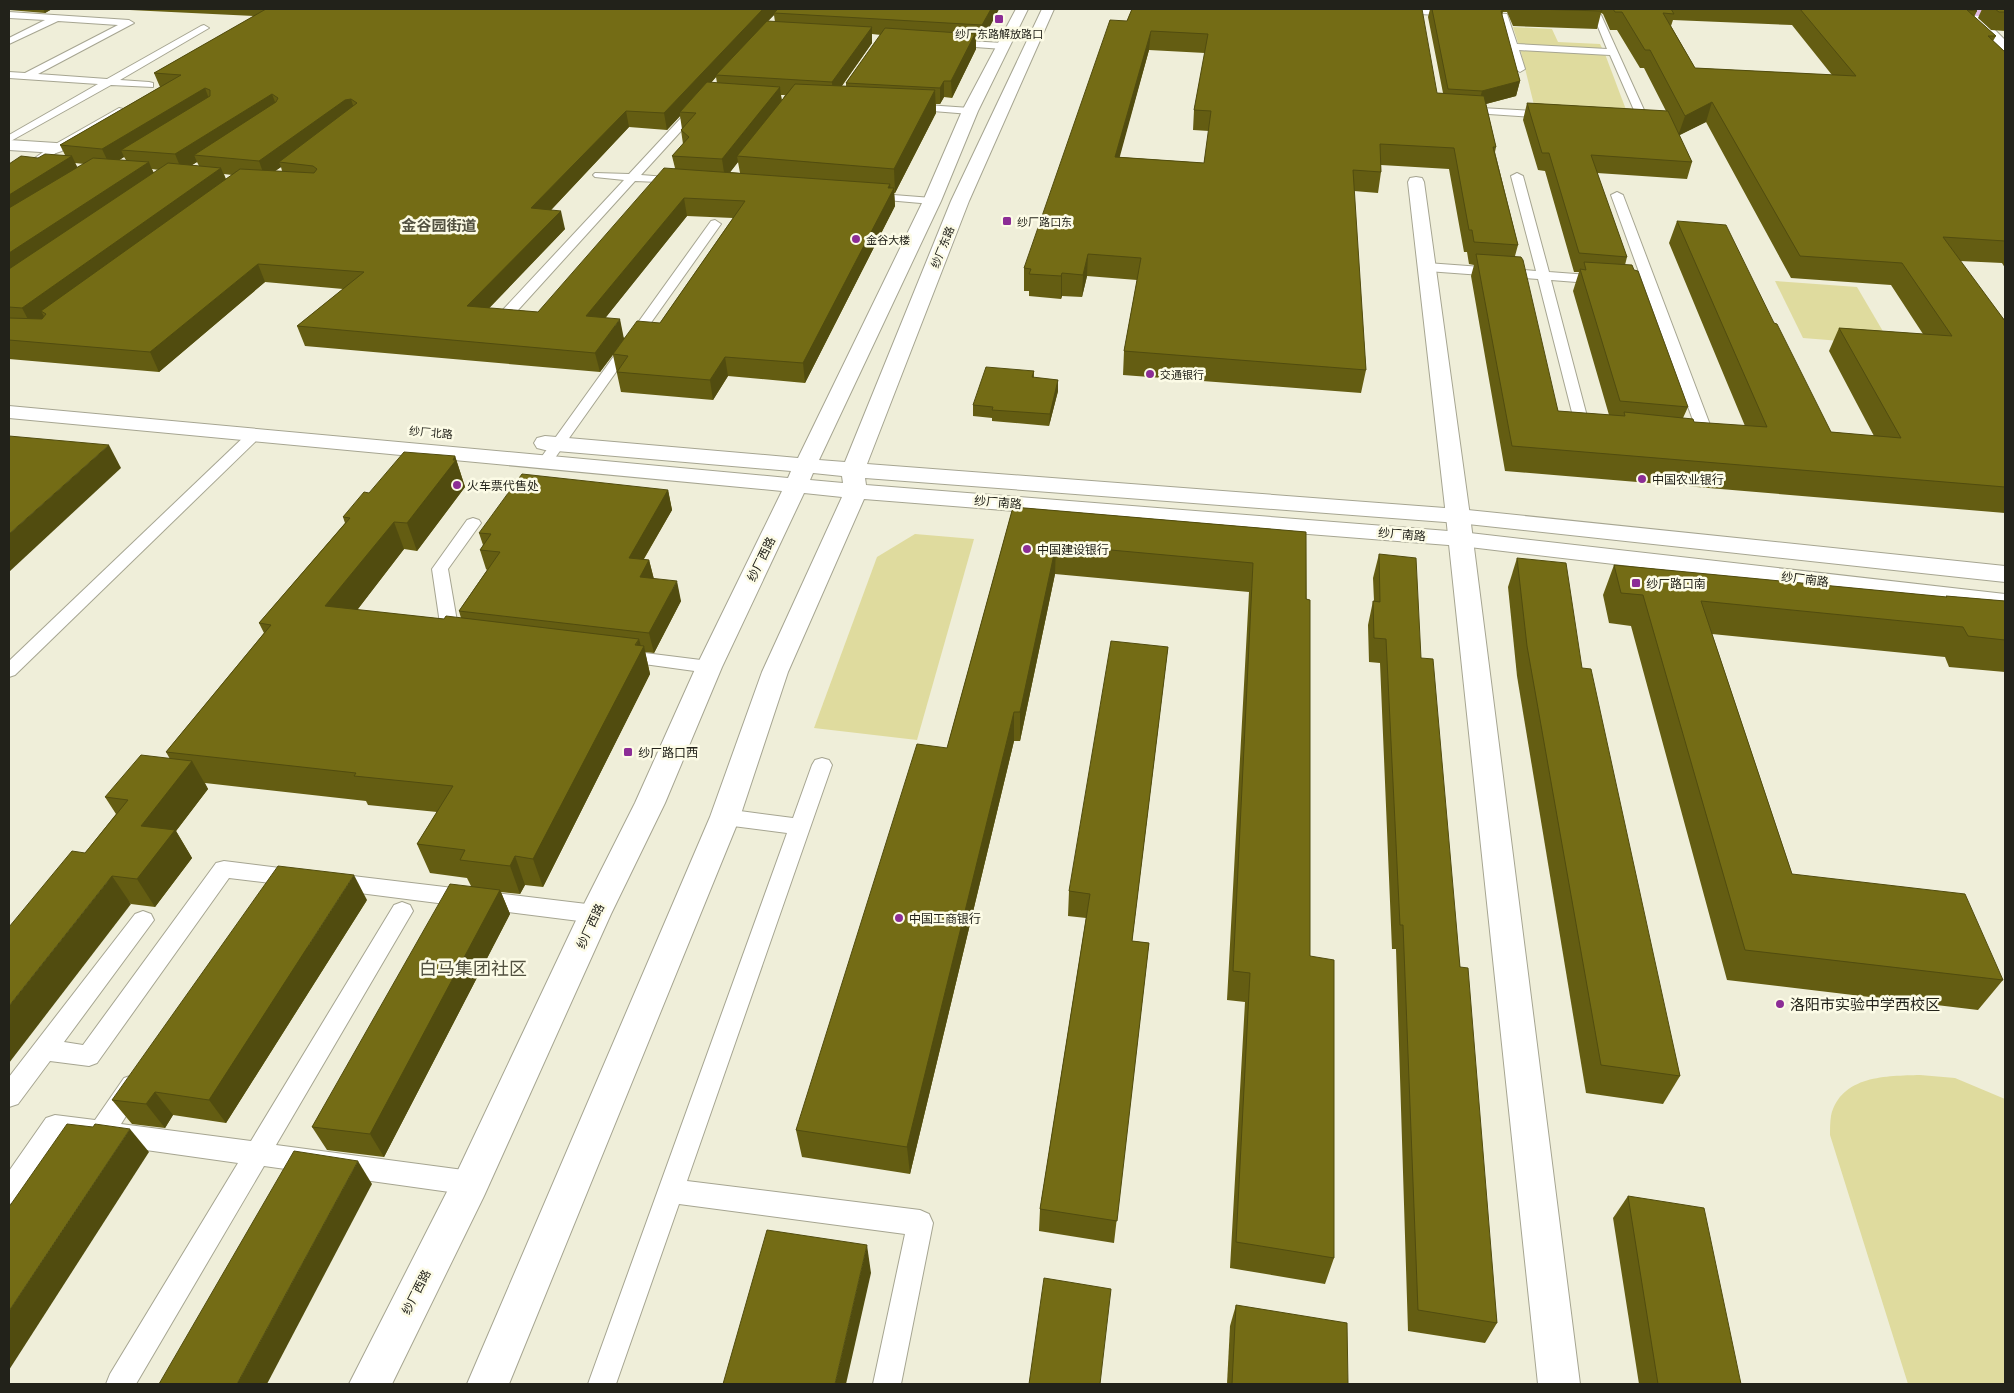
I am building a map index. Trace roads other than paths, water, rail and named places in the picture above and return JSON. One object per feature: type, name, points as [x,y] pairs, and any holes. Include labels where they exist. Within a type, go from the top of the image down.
[{"type":"main road","points":[[801,476],[932,201],[970,111],[1022,9]]},
{"type":"main road","name":"纱厂东路","points":[[854,481],[960,202],[1048,9]]},
{"type":"main road","points":[[1903,9],[2005,12]]},
{"type":"main road","points":[[1967,10],[2005,47]]},
{"type":"main road","points":[[1967,10],[2005,53]]},
{"type":"main road","points":[[9,145],[56,148]]},
{"type":"main road","points":[[1416,182],[1460,527],[1559,1384]]},
{"type":"main road","name":"纱厂北路","points":[[9,394],[558,444],[801,476]]},
{"type":"main road","name":"纱厂北路","points":[[9,412],[545,462],[801,476]]},
{"type":"main road","name":"纱厂南路","points":[[801,476],[1460,527],[2005,574]]},
{"type":"main road","name":"纱厂西路","points":[[370,1384],[471,1183],[595,914],[650,803],[709,667],[801,476]]},
{"type":"main road","points":[[488,1384],[725,817],[775,672],[854,481]]},
{"type":"main road","name":"纱厂南路","points":[[1460,527],[2005,602]]},
{"type":"lane","points":[[1422,14],[1504,16],[1520,69]]},
{"type":"lane","points":[[9,15],[129,23],[9,85]]},
{"type":"lane","points":[[1598,17],[1644,121],[1625,120]]},
{"type":"lane","points":[[9,41],[56,18]]},
{"type":"lane","points":[[9,139],[204,28]]},
{"type":"lane","points":[[938,42],[1003,46]]},
{"type":"lane","points":[[1513,47],[1614,52]]},
{"type":"lane","points":[[9,75],[149,85]]},
{"type":"lane","points":[[504,317],[707,96]]},
{"type":"lane","points":[[904,107],[970,111]]},
{"type":"lane","points":[[1448,109],[1556,116]]},
{"type":"lane","points":[[9,181],[56,148],[118,110]]},
{"type":"lane","points":[[34,165],[52,166]]},
{"type":"lane","points":[[599,175],[690,182]]},
{"type":"lane","points":[[1517,176],[1583,428],[1602,430]]},
{"type":"lane","points":[[854,195],[932,201]]},
{"type":"lane","points":[[1617,195],[1645,283],[1707,438],[1688,437]]},
{"type":"lane","points":[[545,462],[715,224]]},
{"type":"lane","points":[[1427,267],[1611,280]]},
{"type":"lane","points":[[9,671],[254,436]]},
{"type":"lane","points":[[470,639],[451,637],[440,569],[473,523]]},
{"type":"lane","points":[[604,654],[709,667]]},
{"type":"lane","points":[[602,1384],[822,765]]},
{"type":"lane","points":[[725,817],[801,827]]},
{"type":"lane","points":[[44,1050],[89,1056],[224,869],[595,914]]},
{"type":"lane","points":[[120,1384],[402,911]]},
{"type":"lane","points":[[9,1096],[143,920]]},
{"type":"lane","points":[[101,1132],[146,1067]]},
{"type":"lane","points":[[9,1192],[55,1126],[471,1183]]},
{"type":"lane","points":[[672,1190],[920,1223],[888,1384]]},
{"type":"place","name":"纱厂东路解放路口","points":[[999,19]]},
{"type":"place","name":"纱厂路口东","points":[[1007,221]]},
{"type":"place","name":"金谷大楼","points":[[856,239]]},
{"type":"place","name":"交通银行","points":[[1150,374]]},
{"type":"place","name":"中国农业银行","points":[[1642,479]]},
{"type":"place","name":"火车票代售处","points":[[457,485]]},
{"type":"place","name":"中国建设银行","points":[[1027,549]]},
{"type":"place","name":"纱厂路口南","points":[[1636,583]]},
{"type":"place","name":"纱厂路口西","points":[[628,752]]},
{"type":"place","name":"中国工商银行","points":[[899,918]]},
{"type":"place","name":"洛阳市实验中学西校区","points":[[1780,1004]]},
{"type":"district","name":"金谷园街道","points":[[439,225]]},
{"type":"district","name":"白马集团社区","points":[[473,968]]}]
